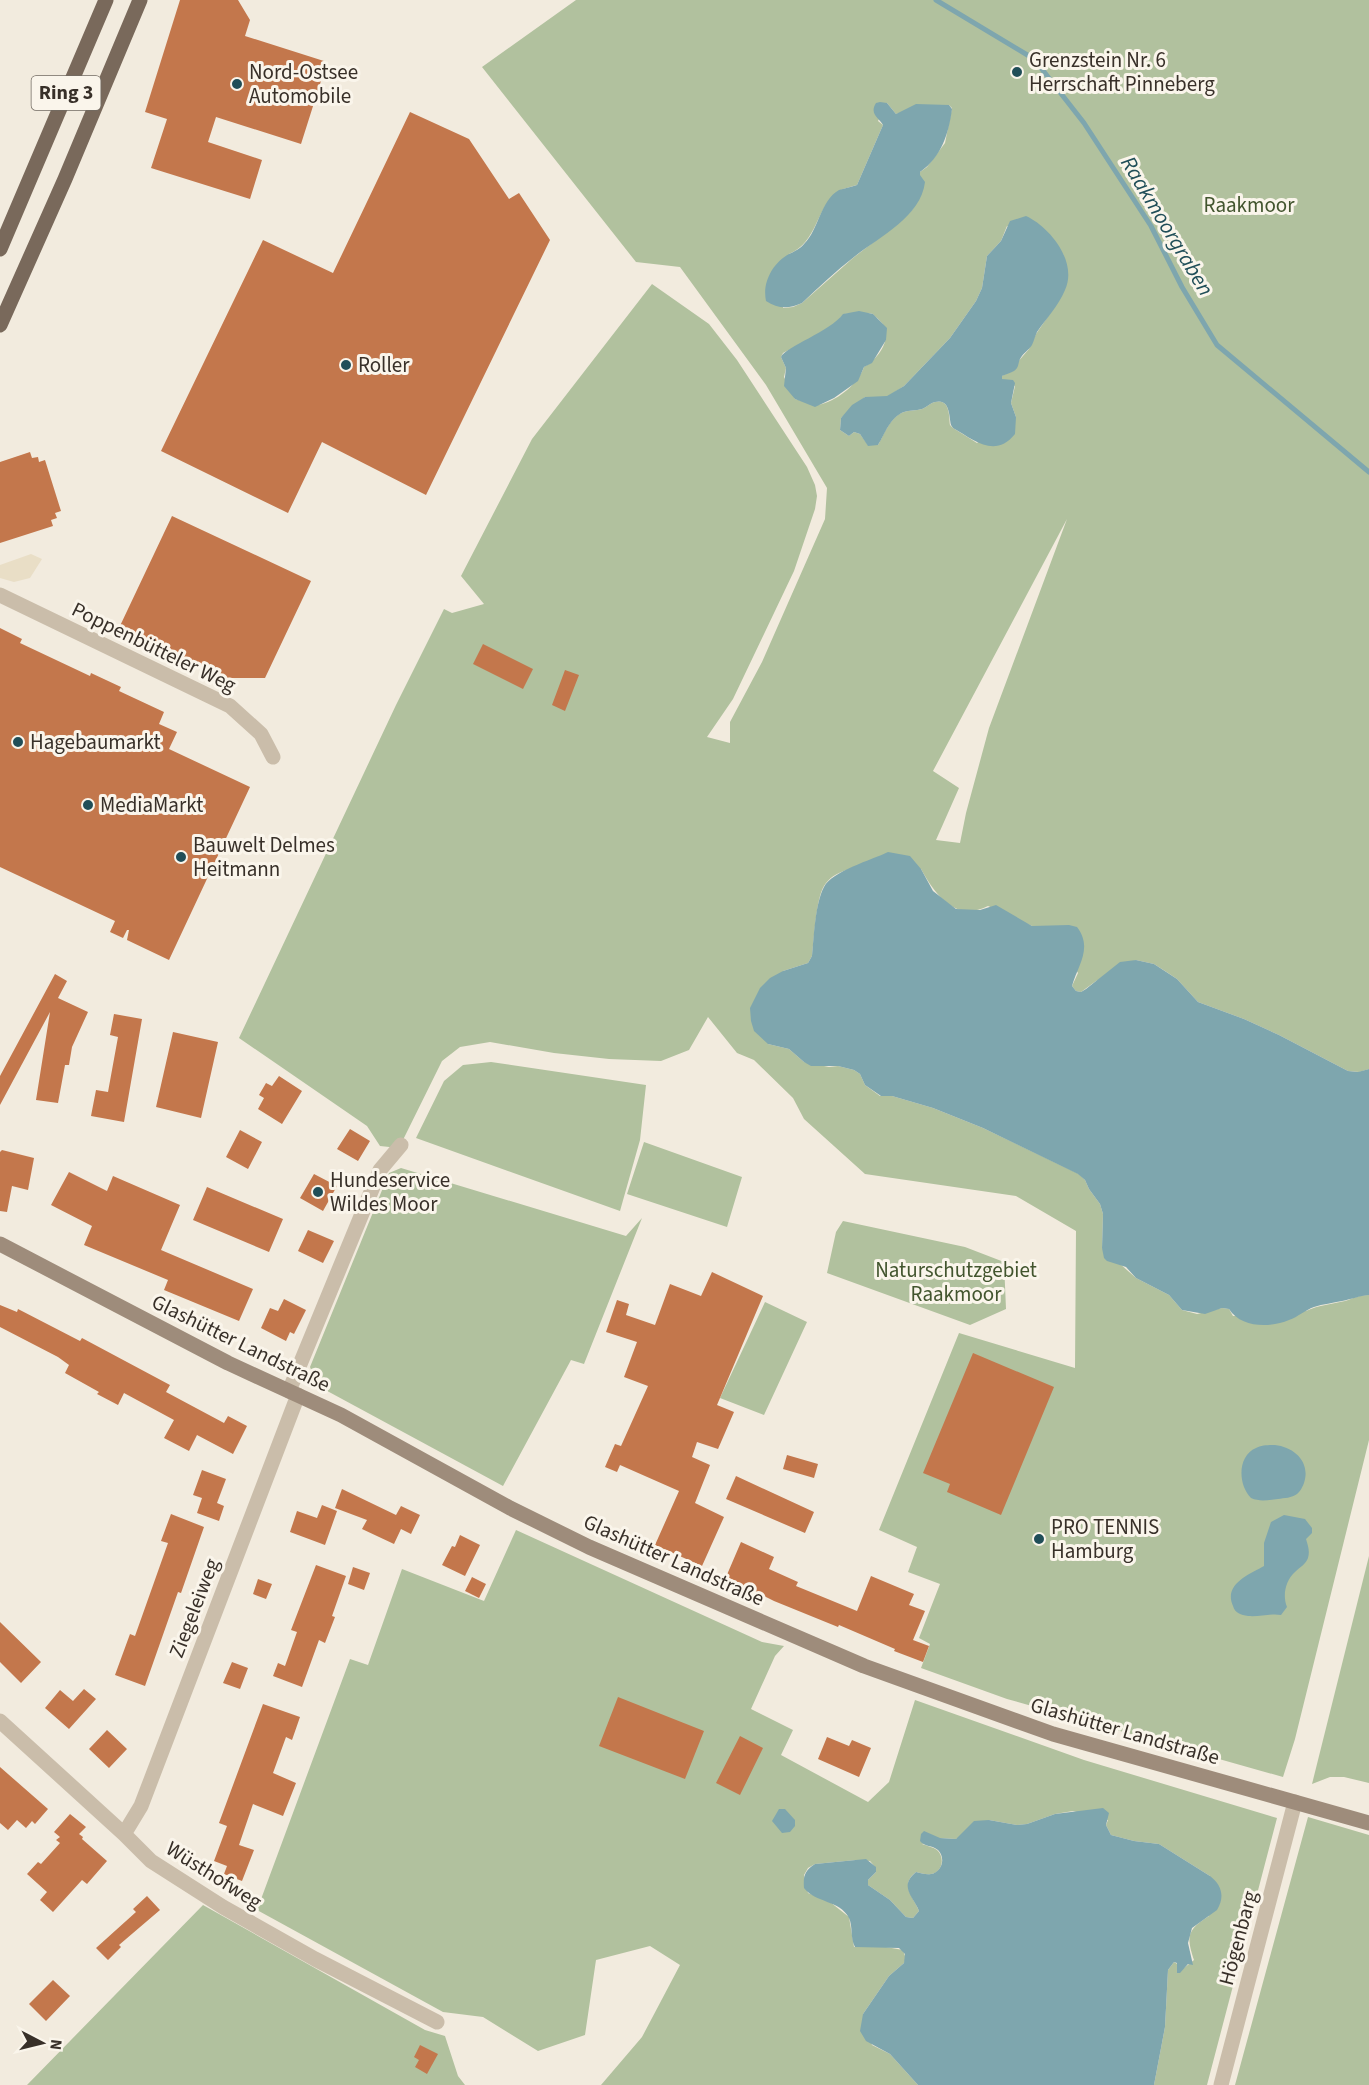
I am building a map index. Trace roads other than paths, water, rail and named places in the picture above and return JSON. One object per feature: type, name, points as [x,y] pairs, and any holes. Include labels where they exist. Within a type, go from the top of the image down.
[{"type":"main road","name":"Ring 3","points":[[0,249],[106,0]]},
{"type":"main road","name":"Ring 3","points":[[0,325],[65,179],[140,0]]},
{"type":"street","name":"Poppenbütteler Weg","points":[[0,595],[230,706],[261,734],[273,757]]},
{"type":"street","name":"Ziegeleiweg","points":[[124,1834],[141,1806],[294,1393],[380,1170],[401,1145]]},
{"type":"street","name":"Glashütter Landstraße","points":[[0,1244],[228,1363],[294,1393],[411,1452],[510,1508],[864,1666],[1053,1734],[1369,1823]]},
{"type":"street","name":"Wüsthofweg","points":[[0,1721],[124,1834],[151,1862],[223,1907],[315,1959],[437,2022]]},
{"type":"street","name":"Högenbarg","points":[[1221,2085],[1295,1802]]},
{"type":"water","points":[[876,103],[887,103],[896,114],[916,104],[949,105],[952,109],[949,126],[939,152],[920,172],[925,182],[916,206],[897,225],[847,262],[802,303],[784,307],[770,304],[766,301],[765,294],[767,280],[778,262],[801,247],[809,238],[833,195],[839,190],[857,185],[883,125],[874,110]]},
{"type":"water","points":[[1026,216],[1044,228],[1059,247],[1065,257],[1068,279],[1059,301],[1037,332],[1032,345],[1021,357],[1017,368],[1002,376],[1002,379],[1013,380],[1015,383],[1011,403],[1016,417],[1015,434],[1000,445],[984,445],[977,442],[953,428],[948,409],[940,401],[922,409],[899,414],[891,422],[878,445],[868,446],[860,434],[854,432],[849,436],[840,430],[841,418],[852,405],[865,397],[887,396],[904,386],[950,338],[976,301],[982,288],[987,256],[1001,241],[1010,221]]},
{"type":"water","points":[[859,311],[873,314],[887,328],[886,340],[872,363],[864,367],[858,381],[834,398],[815,407],[795,399],[784,386],[786,368],[781,357],[791,348],[829,326],[843,314]]},
{"type":"water","points":[[888,852],[910,856],[921,869],[933,891],[956,909],[980,910],[996,905],[1032,926],[1069,925],[1077,927],[1082,935],[1084,949],[1072,986],[1076,991],[1081,992],[1086,989],[1120,962],[1136,960],[1154,964],[1177,979],[1198,1002],[1279,1035],[1348,1071],[1358,1072],[1369,1069],[1369,1295],[1317,1306],[1281,1323],[1265,1325],[1256,1325],[1241,1320],[1229,1309],[1222,1308],[1205,1314],[1182,1310],[1169,1295],[1136,1278],[1126,1267],[1104,1258],[1103,1214],[1100,1204],[1085,1180],[1078,1174],[983,1128],[933,1108],[892,1096],[881,1096],[865,1085],[860,1074],[854,1070],[838,1066],[811,1066],[789,1049],[768,1044],[754,1031],[751,1021],[750,1008],[760,988],[770,978],[783,971],[808,963],[812,956],[819,902],[828,881],[844,871]]},
{"type":"water","points":[[1275,1445],[1294,1452],[1303,1462],[1306,1475],[1303,1486],[1298,1493],[1290,1497],[1264,1500],[1251,1498],[1242,1479],[1245,1457],[1258,1447]]},
{"type":"water","points":[[1284,1515],[1305,1519],[1312,1528],[1312,1533],[1306,1539],[1309,1551],[1307,1560],[1287,1583],[1285,1598],[1287,1607],[1281,1615],[1248,1616],[1241,1614],[1234,1608],[1232,1592],[1245,1576],[1264,1566],[1264,1543],[1271,1522]]},
{"type":"water","points":[[1103,1808],[1109,1813],[1106,1825],[1111,1835],[1159,1844],[1210,1876],[1220,1887],[1221,1892],[1217,1910],[1192,1928],[1188,1943],[1193,1965],[1188,1964],[1180,1973],[1177,1973],[1177,1963],[1174,1962],[1168,1970],[1165,2027],[1154,2085],[918,2085],[890,2054],[866,2041],[860,2031],[863,2014],[889,1976],[904,1963],[905,1954],[899,1948],[855,1947],[850,1921],[845,1912],[814,1896],[804,1888],[804,1877],[807,1871],[815,1864],[866,1859],[876,1867],[876,1872],[868,1880],[868,1885],[890,1900],[906,1917],[913,1918],[919,1911],[909,1892],[908,1882],[916,1872],[935,1873],[942,1864],[942,1857],[938,1850],[920,1841],[924,1831],[940,1838],[956,1839],[974,1821],[989,1820],[1017,1825],[1027,1824],[1055,1814]]},
{"type":"water","points":[[779,1809],[785,1809],[795,1820],[795,1826],[790,1832],[782,1833],[772,1821]]},
{"type":"waterway","name":"Raakmoorgraben","points":[[936,0],[1034,59],[1084,123],[1151,226],[1182,287],[1217,345],[1369,472]]},
{"type":"place","name":"Grenzstein Nr. 6 Herrschaft Pinneberg","points":[[1017,72]]},
{"type":"place","name":"Nord-Ostsee Automobile","points":[[237,84]]},
{"type":"place","name":"Roller","points":[[346,365]]},
{"type":"place","name":"Hagebaumarkt","points":[[18,742]]},
{"type":"place","name":"MediaMarkt","points":[[88,805]]},
{"type":"place","name":"Bauwelt Delmes Heitmann","points":[[181,857]]},
{"type":"place","name":"Hundeservice Wildes Moor","points":[[318,1192]]},
{"type":"place","name":"PRO TENNIS Hamburg","points":[[1039,1539]]},
{"type":"park label","name":"Raakmoor","points":[[1249,205]]},
{"type":"park label","name":"Naturschutzgebiet Raakmoor","points":[[956,1282]]}]
